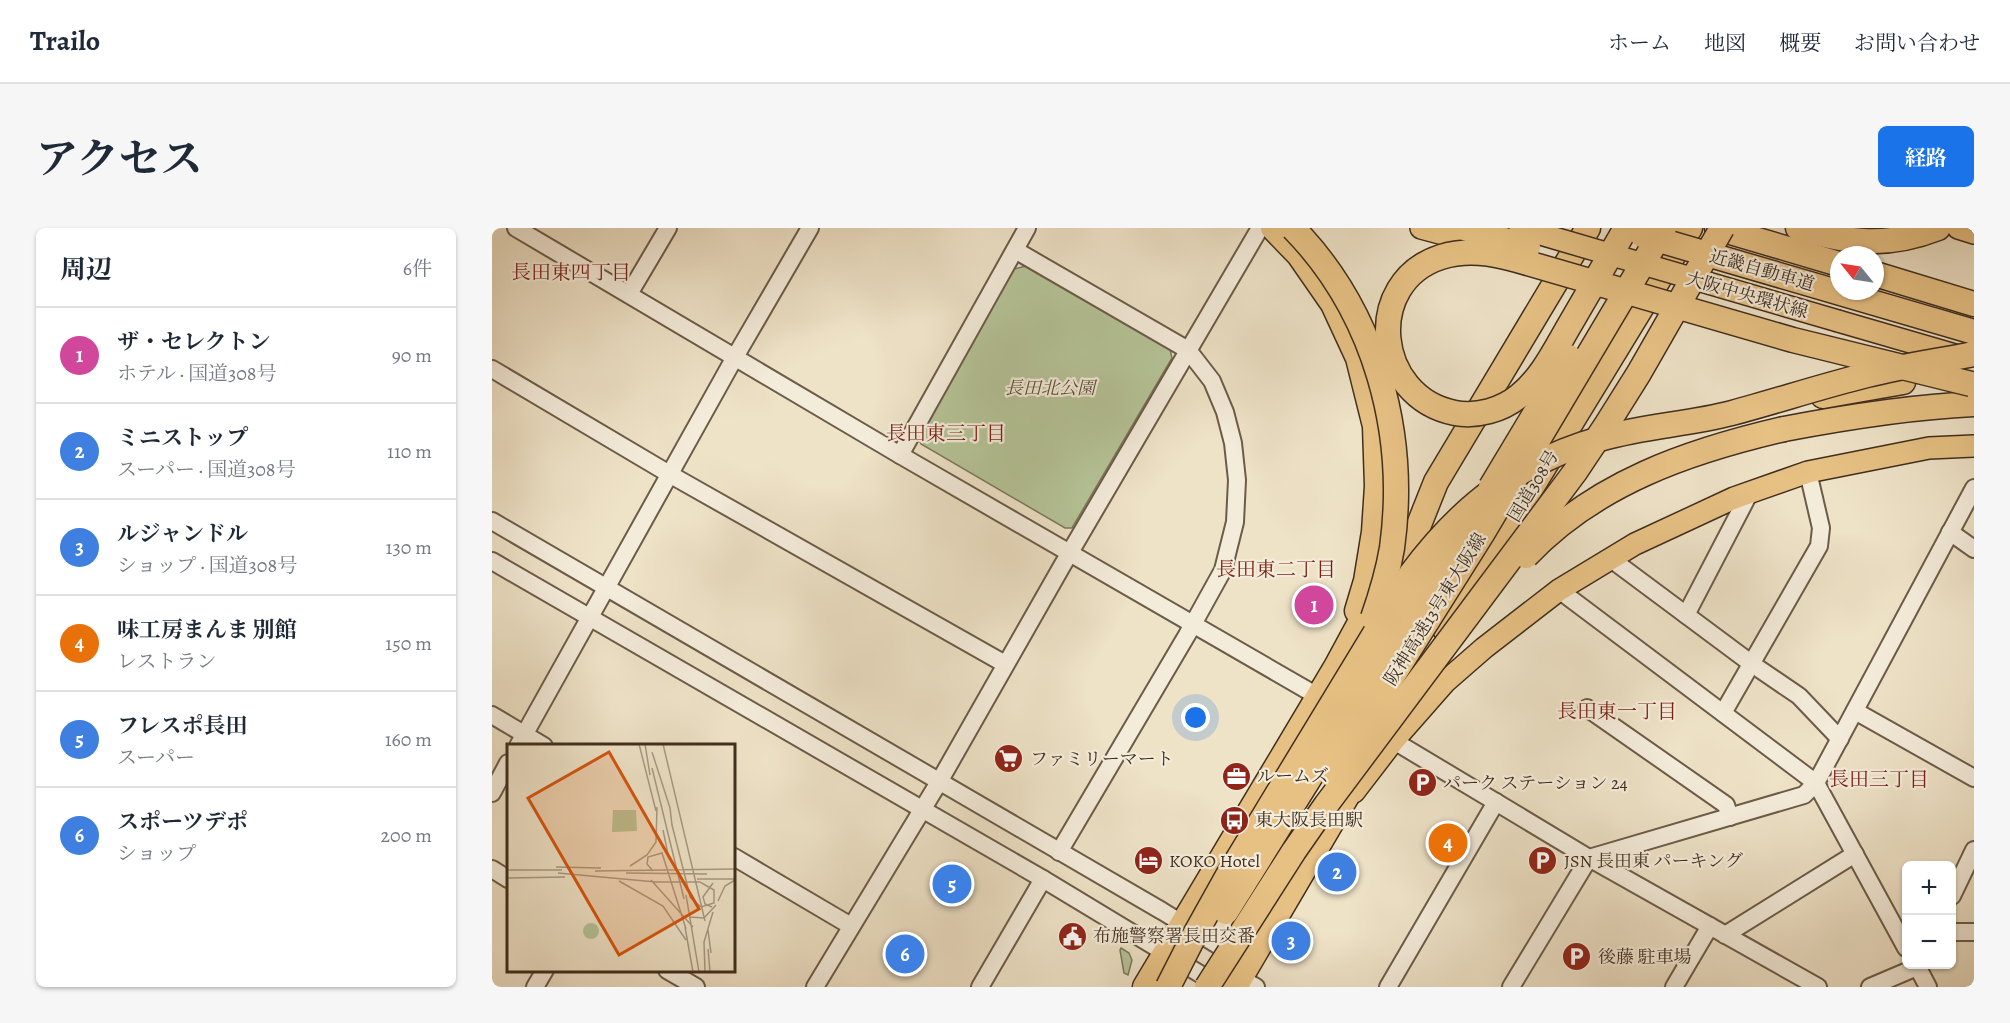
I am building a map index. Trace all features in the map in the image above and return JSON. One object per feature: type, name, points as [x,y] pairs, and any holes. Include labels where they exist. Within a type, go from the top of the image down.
[{"type":"highway","points":[[1273,228],[1299,255],[1333,304],[1358,358],[1375,426],[1377,486],[1374,532],[1366,581],[1329,694]]},
{"type":"highway","points":[[1173,987],[1183,924],[1329,694],[1373,620],[1387,573],[1396,512],[1394,443],[1382,380],[1372,351],[1340,289],[1320,260],[1293,228]]},
{"type":"highway","points":[[1464,228],[1874,345],[1916,350],[1960,344],[1974,339]]},
{"type":"highway","points":[[1336,667],[1436,482],[1588,228]]},
{"type":"highway","name":"近畿自動車道","points":[[1620,228],[1974,332]]},
{"type":"highway","points":[[1626,228],[1602,268],[1597,278],[1591,288],[1585,298],[1568,328],[1542,370],[1519,397],[1489,412],[1461,414],[1447,411],[1419,397],[1399,375],[1388,346],[1388,329],[1397,295],[1405,282],[1413,273],[1441,257],[1477,252],[1517,260],[1586,280],[1598,283],[1609,286],[1621,290],[1678,306],[1793,340],[1974,385]]},
{"type":"highway","name":"阪神高速13号東大阪線","points":[[1177,968],[1305,783],[1466,528],[1644,228]]},
{"type":"highway","name":"阪神高速13号東大阪線","points":[[1200,987],[1319,792],[1482,534],[1664,228]]},
{"type":"highway","name":"国道308号","points":[[1235,980],[1374,730],[1454,617],[1690,228]]},
{"type":"highway","name":"近畿自動車道","points":[[1717,228],[1830,261]]},
{"type":"highway","points":[[1207,987],[1294,851],[1415,684],[1532,531],[1607,424],[1722,228]]},
{"type":"highway","points":[[1798,228],[1856,242],[1902,239],[1938,228]]},
{"type":"highway","points":[[1884,277],[1974,304]]},
{"type":"highway","points":[[1729,414],[1869,374],[1974,354]]},
{"type":"highway","points":[[1168,987],[1329,694],[1432,546],[1461,516],[1506,480],[1560,453],[1604,437],[1974,369]]},
{"type":"highway","points":[[1415,684],[1531,551],[1561,526],[1629,480],[1703,449],[1784,429],[1888,411],[1974,404]]},
{"type":"highway","points":[[1145,987],[1177,968],[1204,936],[1332,718],[1379,625],[1436,482]]},
{"type":"highway","points":[[1235,980],[1309,859],[1389,737],[1454,617]]},
{"type":"main road","points":[[1421,228],[1564,267],[1648,297],[1974,392]]},
{"type":"main road","name":"大阪中央環状線","points":[[1520,228],[1974,360]]},
{"type":"main road","points":[[1958,228],[1974,233]]},
{"type":"main road","points":[[1389,737],[1445,682],[1484,648],[1559,590],[1635,544],[1750,492],[1808,472],[1929,447],[1974,446]]},
{"type":"street","points":[[629,294],[668,228]]},
{"type":"street","points":[[521,740],[735,357],[810,228]]},
{"type":"street","points":[[900,455],[1027,228]]},
{"type":"street","points":[[815,987],[939,782],[1005,664],[1260,228]]},
{"type":"street","points":[[525,230],[900,455],[1194,624],[1329,694]]},
{"type":"street","points":[[1015,250],[1188,350],[1212,381],[1225,412],[1233,443],[1237,480],[1235,522],[1223,570],[1194,624],[1059,852]]},
{"type":"street","points":[[492,369],[671,475],[1005,664]]},
{"type":"street","points":[[1723,713],[1819,546],[1821,528],[1808,472]]},
{"type":"street","points":[[1511,987],[1589,858],[1804,795],[1816,783],[1974,488]]},
{"type":"street","points":[[1686,615],[1750,492]]},
{"type":"street","points":[[492,521],[1204,936],[1235,980]]},
{"type":"street","points":[[1950,532],[1974,549]]},
{"type":"street","points":[[1611,559],[1752,664],[1799,696],[1840,739]]},
{"type":"street","points":[[492,561],[1043,879],[1177,968],[1235,980]]},
{"type":"street","points":[[1559,590],[1816,783],[1902,941]]},
{"type":"street","points":[[1587,708],[1726,805],[1730,817]]},
{"type":"street","points":[[1855,711],[1974,778]]},
{"type":"street","points":[[492,715],[521,740],[536,744]]},
{"type":"street","points":[[1389,737],[1589,858],[1818,987]]},
{"type":"street","points":[[492,793],[507,765]]},
{"type":"street","points":[[1388,987],[1496,802]]},
{"type":"street","points":[[1725,935],[1855,854]]},
{"type":"street","points":[[735,858],[851,926]]},
{"type":"street","points":[[1956,889],[1972,860]]},
{"type":"street","points":[[492,869],[507,878]]},
{"type":"street","points":[[980,987],[1043,879]]},
{"type":"street","points":[[1674,987],[1710,926]]},
{"type":"street","points":[[1956,932],[1974,932]]},
{"type":"street","points":[[1870,987],[1908,969]]},
{"type":"street","points":[[1919,969],[1928,987]]},
{"type":"street","points":[[535,987],[543,972]]},
{"type":"street","points":[[674,979],[696,987]]},
{"type":"green space","name":"長田北公園","points":[[1026,266],[1170,349],[1172,358],[1072,528],[1065,528],[921,444],[918,437],[1014,269]]},
{"type":"green space","points":[[1121,948],[1129,953],[1132,960],[1128,975],[1124,973]]},
{"type":"place","name":"ザ・セレクトン","points":[[1314,605]]},
{"type":"place","name":"ファミリーマート","points":[[1009,759]]},
{"type":"place","name":"ルームズ","points":[[1236,776]]},
{"type":"place","name":"パーク ステーション 24","points":[[1422,783]]},
{"type":"place","name":"東大阪長田駅","points":[[1234,820]]},
{"type":"place","name":"味工房まんま 別館","points":[[1448,843]]},
{"type":"place","name":"KOKO Hotel","points":[[1148,861]]},
{"type":"place","name":"JSN 長田東 パーキング","points":[[1543,861]]},
{"type":"place","name":"ミニストップ","points":[[1337,872]]},
{"type":"place","name":"フレスポ長田","points":[[952,884]]},
{"type":"place","name":"布施警察署長田交番","points":[[1072,936]]},
{"type":"place","name":"ルジャンドル","points":[[1291,941]]},
{"type":"place","name":"スポーツデポ","points":[[905,954]]},
{"type":"place","name":"後藤 駐車場","points":[[1577,957]]},
{"type":"district","name":"長田東四丁目","points":[[571,272]]},
{"type":"district","name":"長田東三丁目","points":[[946,433]]},
{"type":"district","name":"長田東二丁目","points":[[1276,569]]},
{"type":"district","name":"長田東一丁目","points":[[1617,711]]},
{"type":"district","name":"長田三丁目","points":[[1879,779]]}]
